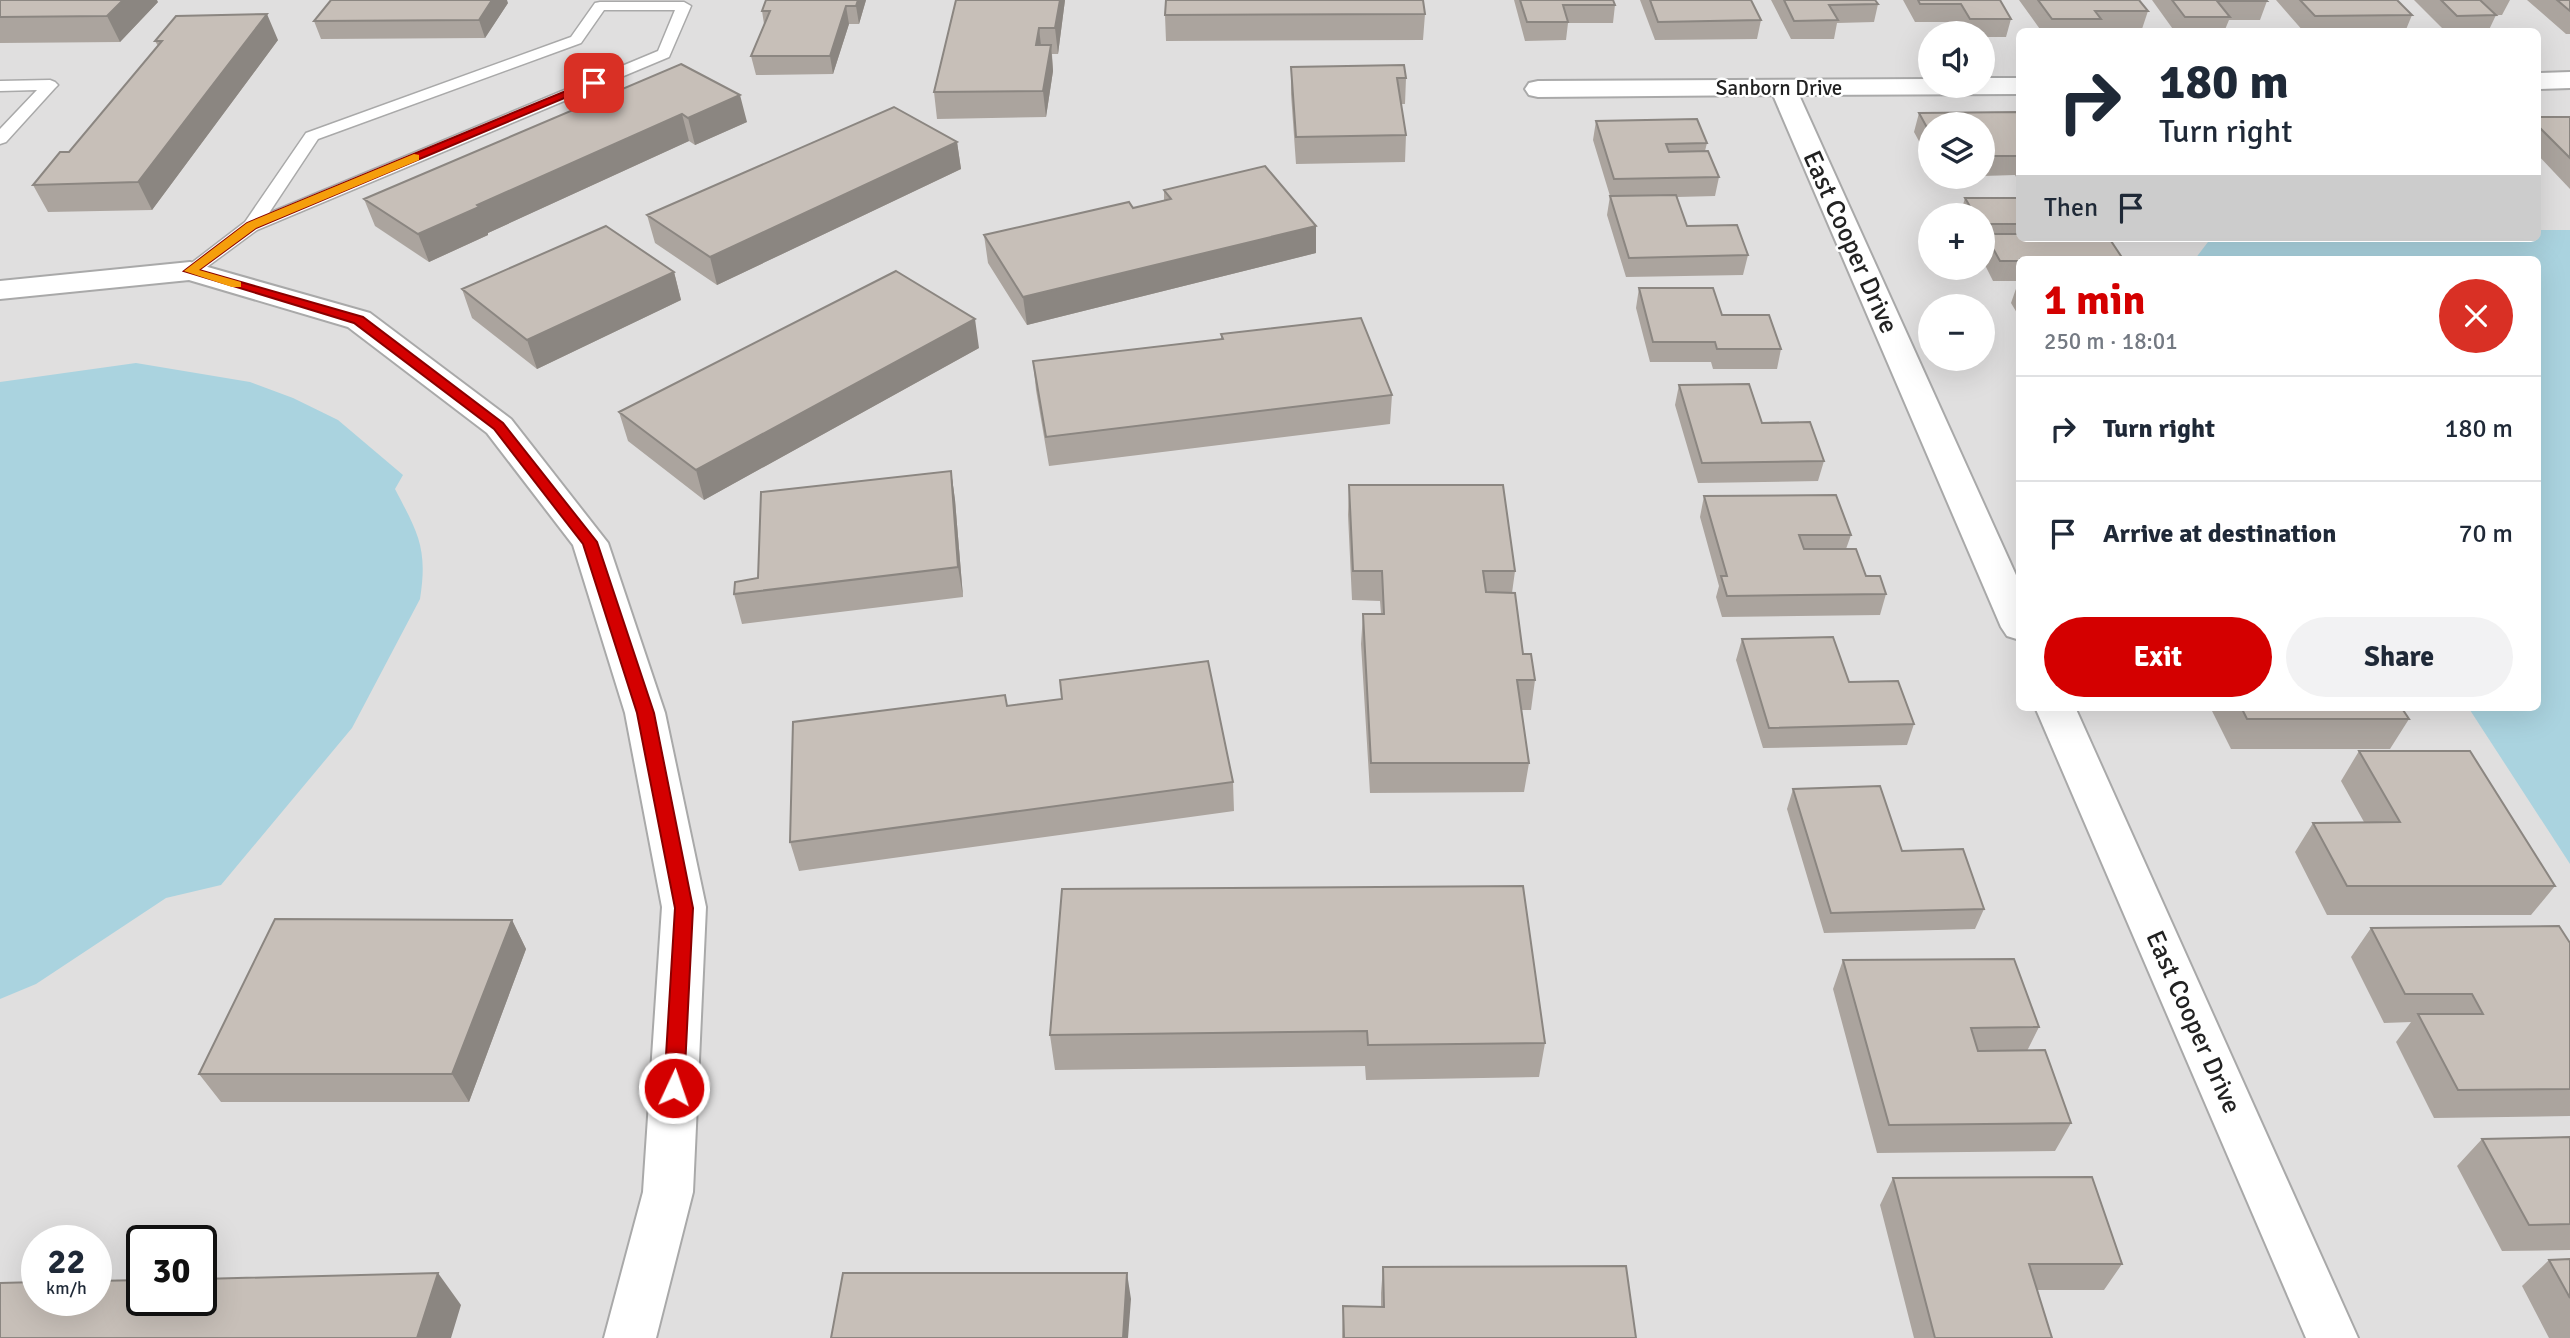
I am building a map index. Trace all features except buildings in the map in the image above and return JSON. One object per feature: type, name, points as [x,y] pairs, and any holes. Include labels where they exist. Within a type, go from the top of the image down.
[{"type":"street","points":[[2541,81],[2570,80]]},
{"type":"street","name":"Sanborn Drive","points":[[1538,89],[2016,86]]},
{"type":"street","name":"East Cooper Drive","points":[[1783,88],[2016,618]]},
{"type":"street","points":[[0,290],[190,271],[359,320],[499,426],[590,542],[645,713],[684,908],[668,1192],[630,1338]]},
{"type":"street","name":"East Cooper Drive","points":[[2057,711],[2332,1338]]},
{"type":"lane","points":[[190,271],[251,226],[664,54],[684,6],[600,6],[576,40],[312,136],[251,226]]},
{"type":"lane","points":[[0,86],[50,85],[0,139]]},
{"type":"shaded area","points":[[0,0],[2570,0],[2570,1338],[0,1338]]},
{"type":"water","points":[[2541,230],[2570,230],[2570,864],[2471,711],[2541,711],[2541,256],[2197,256],[2208,242],[2541,242]]},
{"type":"water","points":[[136,363],[250,382],[293,398],[338,420],[403,475],[395,489],[410,518],[422,553],[420,599],[352,728],[221,885],[166,898],[36,984],[0,999],[0,382]]},
{"type":"slow traffic","points":[[236,284],[190,271],[251,226],[414,158]]},
{"type":"route","points":[[594,83],[251,226],[190,271],[359,320],[499,426],[590,542],[645,713],[684,908],[674,1088]]}]
